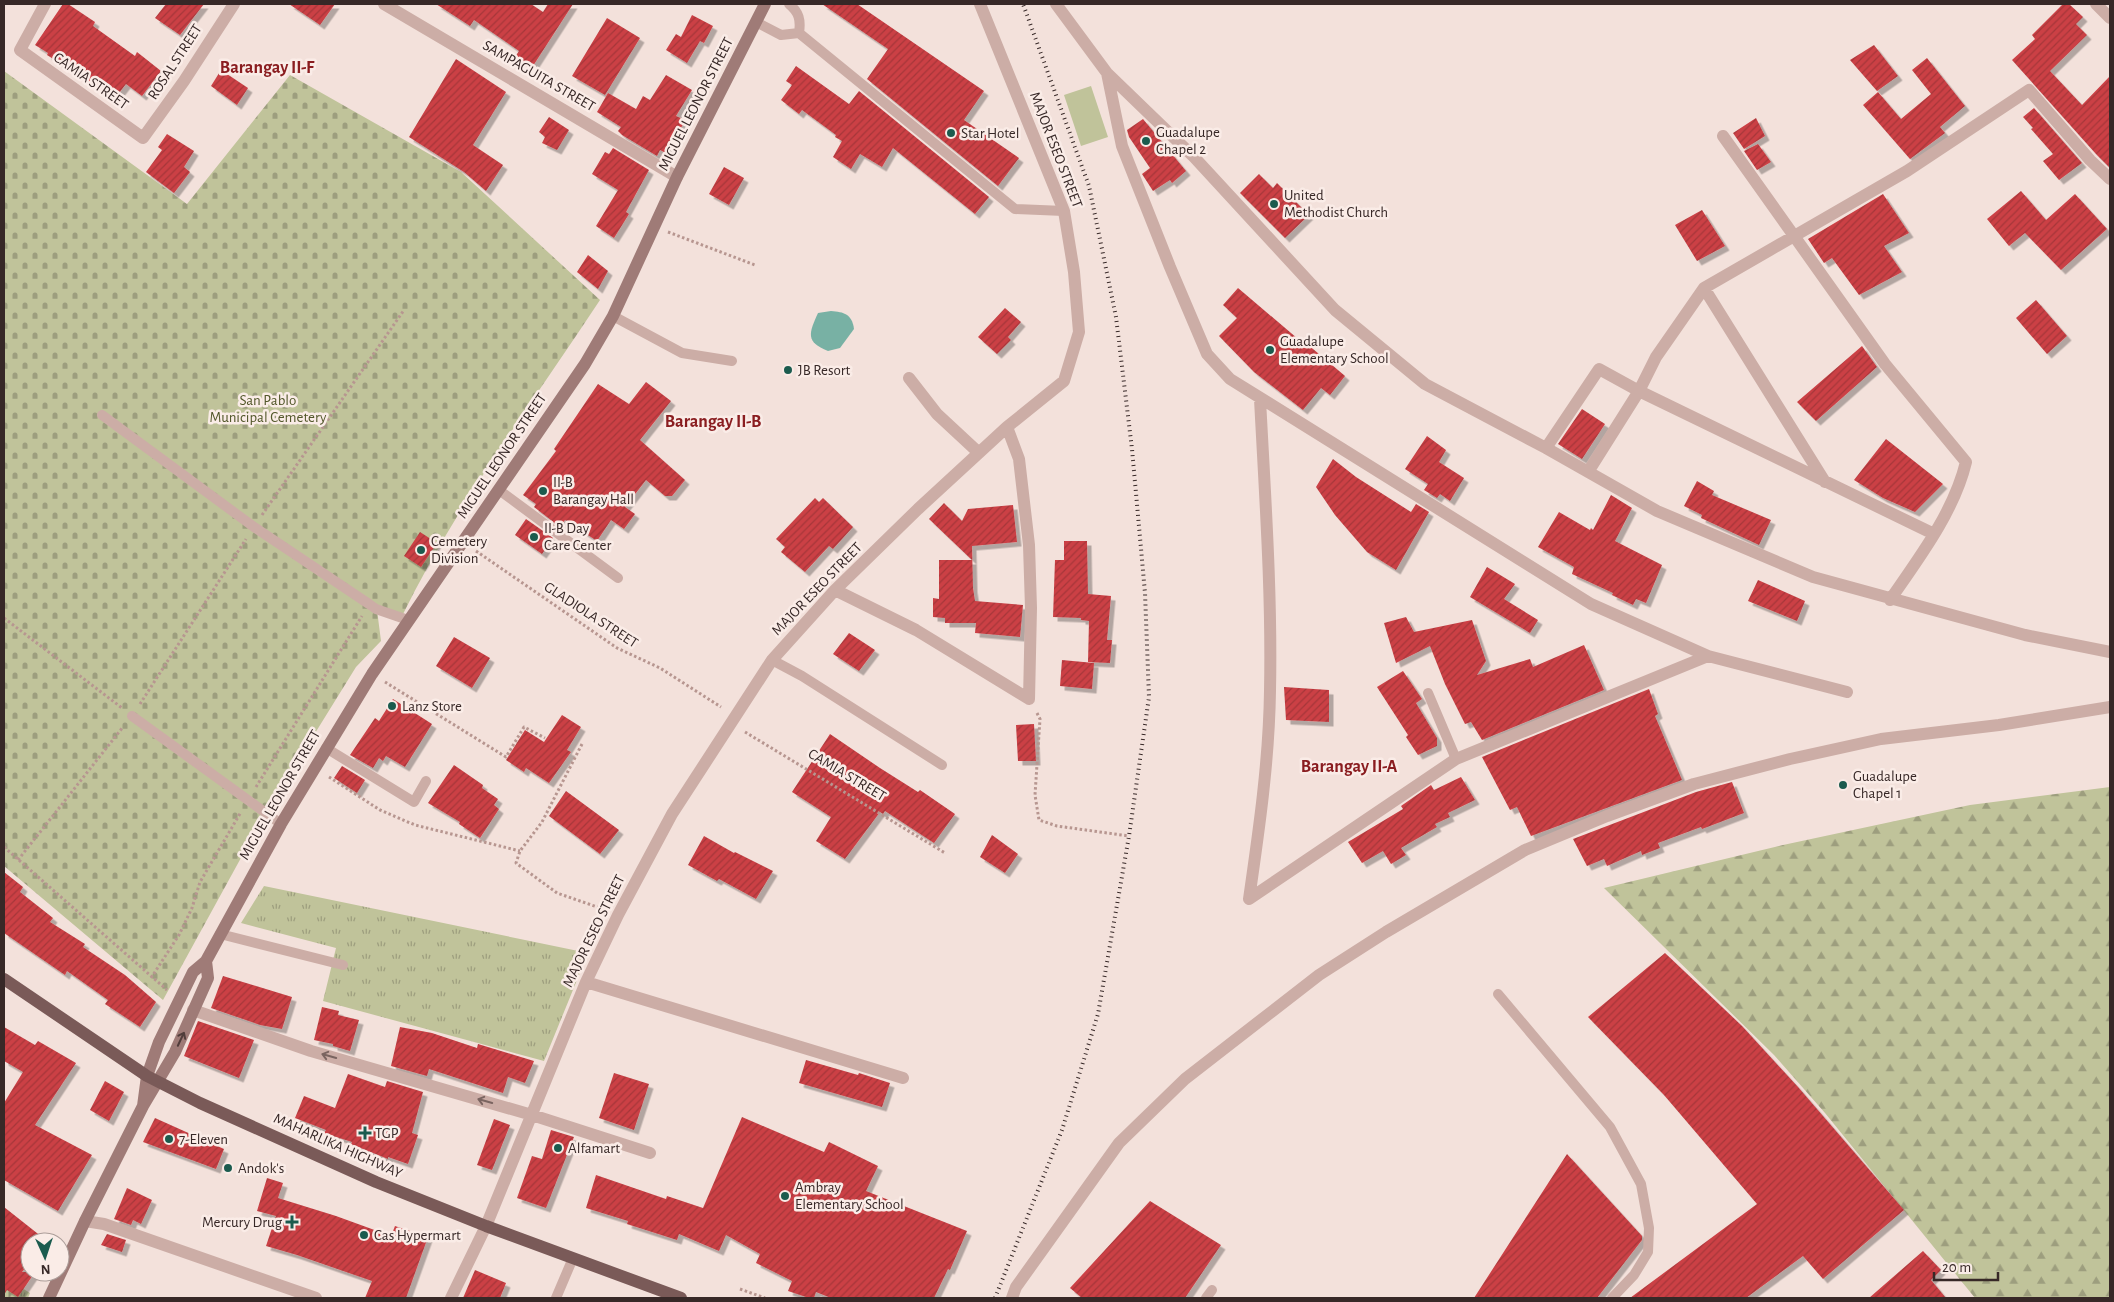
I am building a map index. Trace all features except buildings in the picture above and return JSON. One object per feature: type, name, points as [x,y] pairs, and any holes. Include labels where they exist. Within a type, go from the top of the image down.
[{"type":"main road","name":"MAHARLIKA HIGHWAY","points":[[4,979],[152,1079],[376,1182],[486,1226],[681,1298]]},
{"type":"street","name":"CAMIA STREET","points":[[45,4],[20,50],[143,138]]},
{"type":"street","name":"ROSAL STREET","points":[[143,138],[184,81],[234,4]]},
{"type":"street","name":"SAMPAGUITA STREET","points":[[384,4],[402,8],[677,177]]},
{"type":"street","name":"MIGUEL LEONOR STREET","points":[[49,1298],[85,1220],[143,1106],[152,1079],[158,1042],[193,972],[206,961],[281,824],[372,674],[586,364],[613,316],[653,226],[765,4]]},
{"type":"street","name":"MAJOR ESEO STREET","points":[[451,1298],[486,1226],[586,982],[618,914],[672,814],[772,660],[835,590],[1007,427],[1064,381],[1080,332],[1074,272],[1064,211],[980,4]]},
{"type":"street","points":[[1056,4],[1107,72],[1194,157],[1335,310],[1425,384],[1546,448],[1657,511],[1813,577],[1890,600],[2025,635],[2110,652]]},
{"type":"street","points":[[2096,4],[2110,18]]},
{"type":"street","points":[[1107,72],[1122,146],[1170,267],[1207,354],[1230,379],[1591,604],[1708,656],[1847,692]]},
{"type":"street","points":[[1588,472],[1639,391],[1656,357],[1704,288],[1907,170],[2029,90],[2090,160],[2110,179]]},
{"type":"street","points":[[1722,136],[1885,364],[1966,462],[1962,476],[1934,534],[1890,600]]},
{"type":"street","points":[[1704,288],[1825,482]]},
{"type":"street","points":[[1546,448],[1598,369],[1639,391],[1934,534]]},
{"type":"street","points":[[909,378],[938,414],[979,453]]},
{"type":"street","points":[[1260,399],[1269,588],[1270,691],[1265,788],[1249,899],[1456,759],[1708,656]]},
{"type":"street","points":[[1007,427],[1019,459],[1029,545],[1031,608],[1029,699]]},
{"type":"street","points":[[835,590],[916,630],[1029,699]]},
{"type":"street","points":[[1012,1298],[1016,1287],[1119,1142],[1185,1079],[1319,975],[1386,932],[1525,850],[1607,816],[1694,784],[1790,759],[1881,739],[1999,725],[2110,707]]},
{"type":"street","name":"MIGUEL LEONOR STREET","points":[[152,1079],[175,1052],[208,978],[206,961]]},
{"type":"street","points":[[586,982],[903,1078]]},
{"type":"street","points":[[193,1010],[311,1051],[532,1115],[650,1152]]},
{"type":"street","points":[[85,1220],[104,1224],[316,1298]]},
{"type":"lane","points":[[789,4],[797,11],[800,23],[799,33]]},
{"type":"lane","points":[[756,22],[781,35],[799,33],[1015,209],[1064,211]]},
{"type":"lane","points":[[613,316],[682,353],[732,361]]},
{"type":"lane","points":[[102,415],[254,527],[376,609],[408,620]]},
{"type":"lane","points":[[499,490],[618,578]]},
{"type":"lane","points":[[772,660],[802,676],[942,765]]},
{"type":"lane","points":[[1428,694],[1456,759]]},
{"type":"lane","points":[[132,716],[281,824]]},
{"type":"lane","points":[[326,748],[414,802],[426,782]]},
{"type":"lane","points":[[220,934],[343,965]]},
{"type":"lane","points":[[1498,994],[1610,1127],[1641,1184],[1650,1228],[1648,1252],[1634,1275],[1612,1298]]},
{"type":"lane","points":[[556,1298],[573,1258]]},
{"type":"path","points":[[653,226],[755,265]]},
{"type":"path","points":[[18,860],[132,716],[254,527],[404,310]]},
{"type":"path","name":"GLADIOLA STREET","points":[[463,542],[617,648],[660,668],[734,720]]},
{"type":"path","points":[[4,618],[132,716]]},
{"type":"path","points":[[372,674],[506,757],[524,727],[545,738]]},
{"type":"path","points":[[1029,699],[1040,719],[1035,795],[1040,820],[1057,826],[1129,836]]},
{"type":"path","name":"CAMIA STREET","points":[[734,720],[944,853]]},
{"type":"path","points":[[582,744],[542,822],[520,851],[516,863],[557,893],[618,914]]},
{"type":"path","points":[[4,847],[151,978],[180,999]]},
{"type":"path","points":[[740,1289],[765,1298]]},
{"type":"green space","name":"San Pablo Municipal Cemetery","points":[[4,71],[187,204],[290,75],[461,172],[600,300],[495,456],[446,536],[401,618],[377,610],[381,641],[356,667],[265,814],[163,1000],[4,866]]},
{"type":"green space","points":[[1091,86],[1108,137],[1081,146],[1064,95]]},
{"type":"green space","points":[[2110,787],[2110,1298],[1975,1298],[1825,1113],[1774,1055],[1604,888],[1783,845],[1970,805]]},
{"type":"green space","points":[[264,886],[588,953],[544,1061],[323,1001],[336,948],[241,923]]},
{"type":"green space","points":[[4,1277],[30,1293],[28,1298],[4,1298]]},
{"type":"water","points":[[831,311],[847,315],[854,329],[840,348],[828,351],[815,344],[812,340],[811,331],[818,313]]},
{"type":"railway","points":[[995,1298],[1062,1130],[1098,1014],[1129,836],[1149,697],[1145,593],[1132,449],[1116,317],[1089,186],[1023,4]]},
{"type":"place","name":"Star Hotel","points":[[951,133]]},
{"type":"place","name":"Guadalupe Chapel 2","points":[[1146,141]]},
{"type":"place","name":"United Methodist Church","points":[[1274,204]]},
{"type":"place","name":"Guadalupe Elementary School","points":[[1270,350]]},
{"type":"place","name":"JB Resort","points":[[788,370]]},
{"type":"place","name":"II-B Barangay Hall","points":[[543,491]]},
{"type":"place","name":"II-B Day Care Center","points":[[534,537]]},
{"type":"place","name":"Cemetery Division","points":[[421,550]]},
{"type":"place","name":"Lanz Store","points":[[392,706]]},
{"type":"place","name":"Guadalupe Chapel 1","points":[[1843,785]]},
{"type":"place","name":"TGP","points":[[365,1133]]},
{"type":"place","name":"7-Eleven","points":[[169,1139]]},
{"type":"place","name":"Alfamart","points":[[558,1148]]},
{"type":"place","name":"Andok's","points":[[228,1168]]},
{"type":"place","name":"Ambray Elementary School","points":[[785,1196]]},
{"type":"place","name":"Mercury Drug","points":[[292,1222]]},
{"type":"place","name":"Cas Hypermart","points":[[364,1235]]},
{"type":"district","name":"Barangay II-F","points":[[267,68]]},
{"type":"district","name":"Barangay II-B","points":[[713,422]]},
{"type":"district","name":"Barangay II-A","points":[[1349,767]]}]
